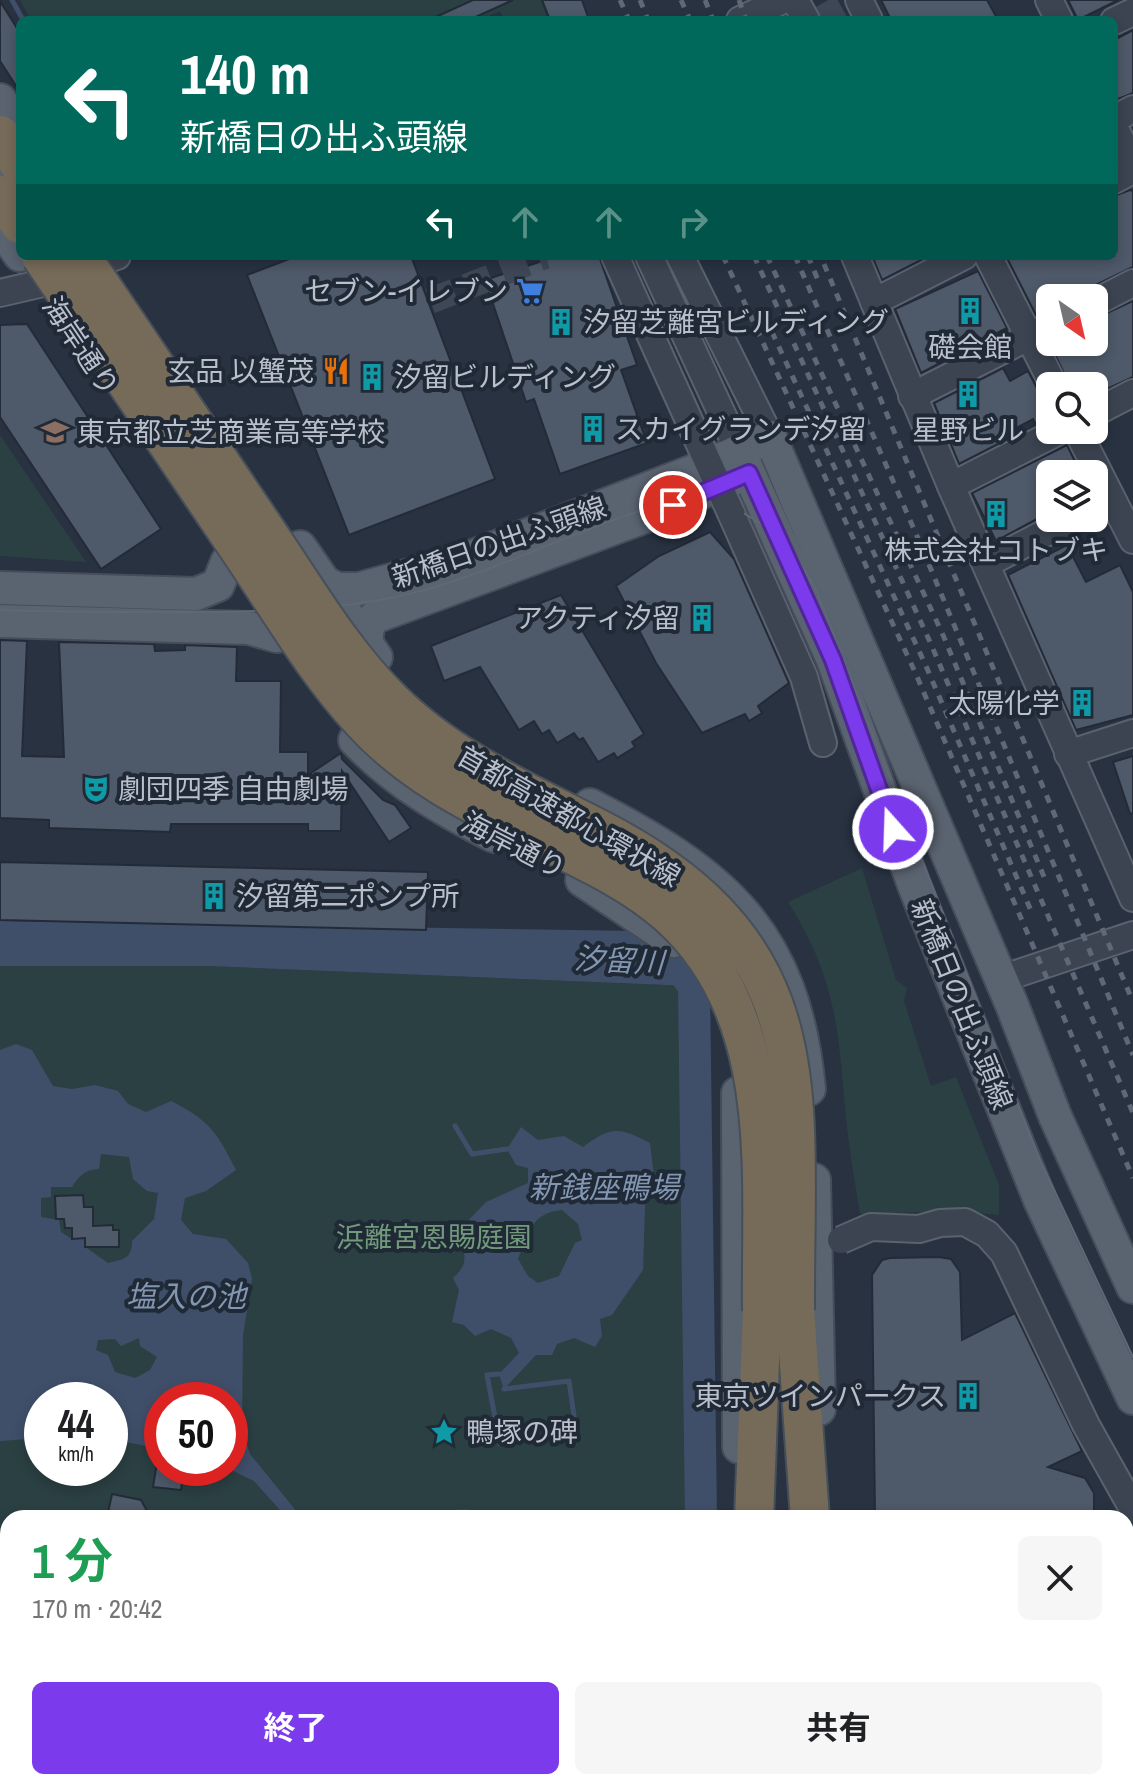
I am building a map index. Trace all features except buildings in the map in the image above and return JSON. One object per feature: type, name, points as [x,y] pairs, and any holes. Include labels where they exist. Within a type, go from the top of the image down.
[{"type":"highway","points":[[0,135],[16,159]]},
{"type":"highway","points":[[0,195],[16,218]]},
{"type":"highway","name":"首都高速都心環状線","points":[[104,260],[336,633],[388,698],[428,733],[474,764],[664,865],[708,901],[747,948],[774,1002],[791,1081],[768,1510]]},
{"type":"highway","name":"首都高速都心環状線","points":[[44,265],[300,639],[360,719],[405,762],[454,795],[609,873],[642,894],[682,928],[710,963],[739,1017],[756,1087],[793,1510]]},
{"type":"highway","points":[[755,1510],[778,1311]]},
{"type":"highway","points":[[778,1311],[809,1510]]},
{"type":"main road","points":[[0,100],[16,124]]},
{"type":"main road","points":[[0,161],[16,184]]},
{"type":"main road","name":"海岸通り","points":[[0,227],[16,250]]},
{"type":"main road","points":[[101,260],[90,302],[174,423],[178,489]]},
{"type":"main road","points":[[104,260],[366,644],[419,702],[460,734],[506,762],[637,829],[689,861],[740,906],[779,965],[802,1037],[810,1097],[822,1510]]},
{"type":"main road","name":"海岸通り","points":[[44,265],[178,489],[277,636],[347,731],[393,776],[448,812],[594,885],[650,923],[698,969],[711,991],[729,1028],[741,1130],[739,1510]]},
{"type":"main road","points":[[744,462],[770,437]]},
{"type":"main road","name":"新橋日の出ふ頭線","points":[[770,437],[1001,979],[1055,1116],[1133,1287]]},
{"type":"main road","name":"新橋日の出ふ頭線","points":[[323,582],[338,589],[359,589],[463,560],[744,462]]},
{"type":"main road","name":"新橋日の出ふ頭線","points":[[366,644],[368,625],[375,617],[644,517],[744,462]]},
{"type":"main road","name":"新橋日の出ふ頭線","points":[[744,462],[833,660],[914,885],[1040,1200],[1133,1398]]},
{"type":"main road","points":[[0,588],[196,594],[218,585],[227,562]]},
{"type":"main road","points":[[0,621],[249,628],[277,636]]},
{"type":"street","points":[[749,16],[783,0]]},
{"type":"street","points":[[1118,135],[1133,167]]},
{"type":"street","points":[[0,293],[44,265],[80,260]]},
{"type":"street","points":[[617,260],[768,591],[804,677],[823,743]]},
{"type":"street","points":[[651,260],[744,462]]},
{"type":"street","points":[[682,260],[770,437]]},
{"type":"street","points":[[857,260],[912,396],[1133,898]]},
{"type":"street","points":[[874,302],[956,260]]},
{"type":"street","points":[[991,260],[1036,327]]},
{"type":"street","points":[[1108,296],[1133,283]]},
{"type":"street","points":[[912,396],[1036,333]]},
{"type":"street","points":[[1108,406],[1133,393]]},
{"type":"street","points":[[951,486],[1036,443]]},
{"type":"street","points":[[1084,444],[1133,540]]},
{"type":"street","points":[[986,564],[1047,532]]},
{"type":"street","points":[[1068,754],[1133,733]]},
{"type":"street","points":[[1001,979],[1133,935]]},
{"type":"street","points":[[841,1240],[871,1227],[919,1229],[940,1223],[965,1222],[987,1234],[1004,1253],[1086,1425],[1133,1509]]},
{"type":"green space","points":[[20,0],[541,0],[547,16],[502,16],[500,11],[489,16],[29,16]]},
{"type":"green space","points":[[0,435],[86,562],[0,556]]},
{"type":"green space","points":[[862,868],[896,980],[907,988],[904,1001],[931,1086],[956,1077],[999,1185],[999,1215],[953,1211],[860,1214],[832,1006],[817,956],[788,902]]},
{"type":"green space","name":"浜離宮恩賜庭園","points":[[0,966],[208,966],[691,986],[698,1510],[0,1510]]},
{"type":"water","points":[[0,921],[637,931],[666,951],[691,986],[208,966],[0,966]]},
{"type":"water","name":"塩入の池","points":[[16,1044],[32,1050],[53,1086],[72,1089],[95,1085],[118,1091],[128,1104],[146,1112],[171,1101],[195,1114],[211,1128],[236,1170],[206,1191],[185,1198],[181,1220],[193,1234],[226,1239],[248,1263],[252,1279],[243,1335],[242,1382],[144,1382],[144,1446],[128,1442],[128,1382],[24,1382],[24,1439],[0,1441],[0,1050]],"holes":[[[101,1154],[129,1157],[133,1179],[147,1191],[158,1193],[154,1219],[132,1241],[129,1255],[123,1259],[108,1263],[84,1246],[84,1239],[72,1239],[61,1232],[59,1220],[41,1217],[41,1198],[51,1197],[51,1187],[72,1187],[82,1175],[99,1169]],[[139,1338],[140,1346],[157,1357],[150,1370],[135,1378],[115,1372],[108,1355],[96,1350],[98,1340],[115,1339],[121,1346]]]},
{"type":"water","name":"新銭座鴨場","points":[[521,1127],[538,1140],[564,1136],[583,1147],[601,1135],[622,1132],[650,1143],[654,1176],[645,1206],[643,1270],[612,1315],[600,1319],[602,1336],[595,1347],[574,1338],[557,1344],[552,1355],[536,1355],[504,1389],[499,1374],[519,1353],[511,1338],[491,1329],[475,1336],[464,1325],[452,1322],[459,1290],[453,1278],[463,1266],[464,1254],[460,1244],[441,1249],[486,1202],[528,1183],[528,1168],[516,1165],[507,1149]],"holes":[[[562,1210],[578,1224],[582,1240],[575,1243],[559,1276],[538,1283],[528,1276],[518,1259],[537,1220]]]},
{"type":"water","name":"塩入の池","points":[[248,1448],[296,1510],[280,1510],[248,1478]]},
{"type":"waterway","points":[[12,0],[21,16]]},
{"type":"waterway","name":"汐留川","points":[[631,959],[675,960],[694,986],[701,1510]]},
{"type":"waterway","points":[[455,1126],[472,1154],[507,1149]]},
{"type":"waterway","points":[[499,1374],[487,1375],[500,1444]]},
{"type":"waterway","points":[[504,1389],[569,1381],[577,1437]]},
{"type":"tunnel","points":[[826,16],[855,0]]},
{"type":"tunnel","points":[[430,301],[535,260]]},
{"type":"tram line","points":[[0,610],[229,612],[346,605],[405,595],[451,582],[659,505],[689,501],[723,505],[757,521],[772,532],[797,560],[817,592],[1039,1158],[1133,1357]]},
{"type":"railway","points":[[620,0],[627,16]]},
{"type":"railway","points":[[640,0],[646,16]]},
{"type":"railway","points":[[681,0],[688,16]]},
{"type":"railway","points":[[705,0],[711,16]]},
{"type":"railway","points":[[739,0],[745,16]]},
{"type":"railway","points":[[725,260],[915,672],[1133,1178]]},
{"type":"railway","points":[[756,260],[930,642],[1133,1113]]},
{"type":"railway","points":[[769,260],[943,635],[1047,884]]},
{"type":"railway","points":[[797,260],[920,543],[1133,1055]]},
{"type":"railway","points":[[810,260],[820,285]]},
{"type":"railway","points":[[824,264],[1133,1002]]},
{"type":"railway","points":[[772,332],[926,666],[1032,913]]},
{"type":"place","name":"セブン-イレブン","points":[[530,291]]},
{"type":"place","name":"礎会館","points":[[970,311]]},
{"type":"place","name":"汐留芝離宮ビルディング","points":[[561,322]]},
{"type":"place","name":"玄品 以蟹茂","points":[[336,371]]},
{"type":"place","name":"汐留ビルディング","points":[[372,377]]},
{"type":"place","name":"星野ビル","points":[[968,394]]},
{"type":"place","name":"スカイグランデ汐留","points":[[593,429]]},
{"type":"place","name":"東京都立芝商業高等学校","points":[[55,432]]},
{"type":"place","name":"株式会社コトブキ","points":[[996,514]]},
{"type":"place","name":"アクティ汐留","points":[[702,618]]},
{"type":"place","name":"太陽化学","points":[[1082,703]]},
{"type":"place","name":"劇団四季 自由劇場","points":[[96,789]]},
{"type":"place","name":"汐留第二ポンプ所","points":[[214,896]]},
{"type":"place","name":"東京ツインパークス","points":[[968,1396]]},
{"type":"place","name":"鴨塚の碑","points":[[444,1432]]},
{"type":"route","points":[[673,505],[749,473],[833,660],[893,829]]}]
